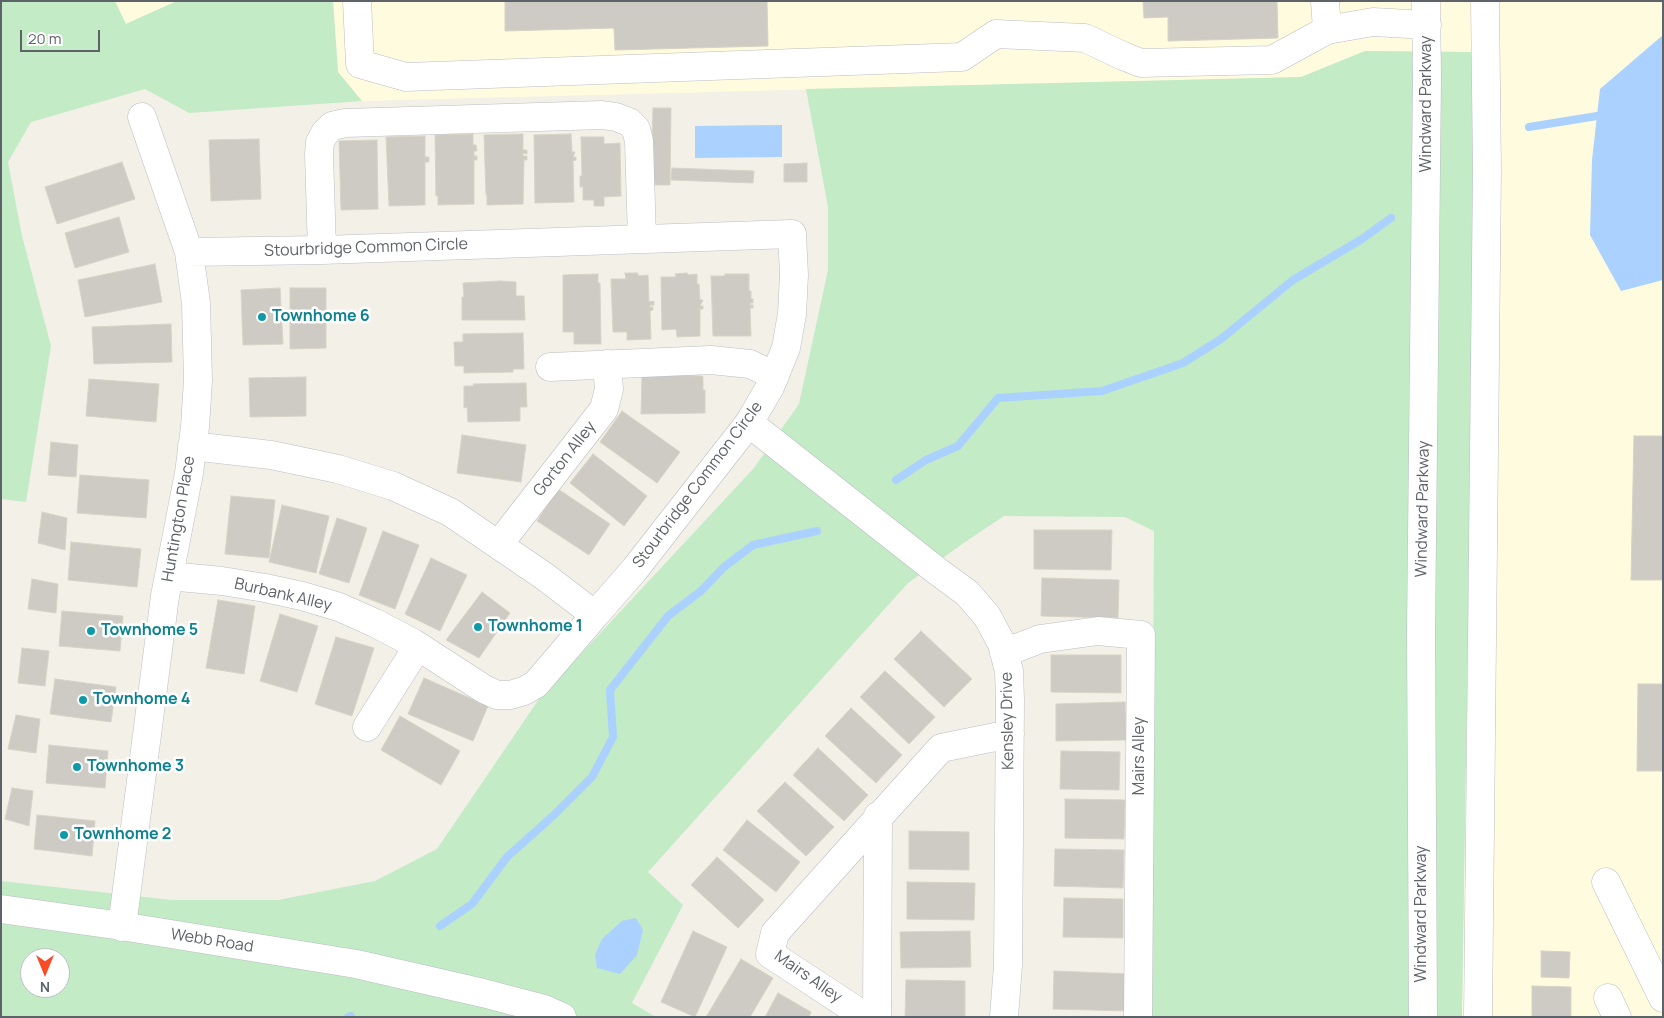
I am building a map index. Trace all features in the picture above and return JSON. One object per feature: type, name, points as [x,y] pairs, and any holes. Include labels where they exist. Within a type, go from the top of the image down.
[{"type":"street","points":[[357,1],[360,64],[406,77],[962,57],[996,34],[1085,38],[1140,63],[1272,60],[1327,30],[1427,13]]},
{"type":"street","points":[[1325,1],[1327,30]]},
{"type":"street","points":[[1478,1017],[1487,189],[1485,1]]},
{"type":"street","name":"Windward Parkway","points":[[1423,1017],[1421,632],[1427,13]]},
{"type":"street","name":"Huntington Place","points":[[122,926],[164,606],[189,473],[198,380],[196,304],[189,252],[142,116]]},
{"type":"street","points":[[322,250],[320,142],[332,126],[344,123],[616,116],[629,122],[636,130],[639,142],[642,239]]},
{"type":"street","name":"Stourbridge Common Circle","points":[[189,252],[322,250],[792,234],[794,275],[792,314],[786,348],[770,387],[749,423],[635,569],[595,615]]},
{"type":"street","points":[[550,367],[719,360],[750,364],[775,376]]},
{"type":"street","name":"Gorton Alley","points":[[498,544],[604,409],[609,389],[607,364]]},
{"type":"street","name":"Kensley Drive","points":[[749,423],[967,593],[987,616],[1002,644],[1009,671],[1010,734],[1008,965],[1004,1017]]},
{"type":"street","points":[[192,446],[271,455],[338,469],[393,486],[450,512],[498,544],[595,615]]},
{"type":"street","name":"Burbank Alley","points":[[169,576],[222,581],[302,596],[339,607],[375,623],[418,646],[484,689],[497,695],[510,695],[524,691],[536,684],[595,615]]},
{"type":"street","name":"Mairs Alley","points":[[1004,653],[1040,639],[1098,632],[1141,636],[1138,1017]]},
{"type":"street","points":[[368,727],[418,646]]},
{"type":"street","name":"Mairs Alley","points":[[866,1017],[770,954],[775,933],[941,748],[1010,734]]},
{"type":"street","points":[[877,1017],[878,816]]},
{"type":"street","points":[[1606,882],[1663,998]]},
{"type":"street","name":"Webb Road","points":[[1,909],[122,926],[356,964],[544,1009],[562,1017]]},
{"type":"street","name":"Webb Road","points":[[422,980],[481,1001],[512,1017]]},
{"type":"shaded area","points":[[115,1],[177,1],[125,24]]},
{"type":"shaded area","points":[[333,1],[1663,1],[1663,1017],[1462,1017],[1477,53],[1365,51],[1302,77],[362,101],[338,72]]},
{"type":"green space","points":[[1,1],[115,1],[126,24],[177,1],[333,1],[338,72],[362,101],[189,113],[145,89],[31,122],[8,162],[22,236],[51,346],[26,502],[1,499]]},
{"type":"green space","points":[[1365,51],[1477,52],[1462,1017],[1151,1017],[1154,531],[1125,517],[1004,516],[908,583],[648,872],[683,905],[632,1003],[656,1017],[1,1017],[1,881],[171,900],[278,900],[375,881],[437,849],[539,699],[754,468],[799,404],[828,270],[828,207],[806,89],[1301,77]]},
{"type":"water","points":[[1663,35],[1663,280],[1621,291],[1590,235],[1592,160],[1600,89]]},
{"type":"water","points":[[782,125],[782,157],[695,158],[695,126]]},
{"type":"water","points":[[636,918],[643,930],[637,955],[620,974],[597,968],[595,955],[602,939],[622,921]]},
{"type":"building","points":[[505,1],[767,1],[768,46],[615,50],[614,28],[505,31]]},
{"type":"building","points":[[1143,1],[1277,1],[1278,38],[1168,41],[1168,17],[1144,18]]},
{"type":"building","points":[[653,108],[671,108],[670,185],[651,185]]},
{"type":"building","points":[[473,134],[473,145],[476,145],[477,151],[474,151],[474,156],[477,156],[477,160],[474,160],[474,204],[438,205],[438,196],[436,196],[435,135]]},
{"type":"building","points":[[523,134],[523,150],[527,150],[527,154],[523,153],[523,156],[527,156],[527,160],[524,160],[523,204],[487,205],[484,135]]},
{"type":"building","points":[[571,134],[572,152],[575,152],[573,157],[576,157],[576,160],[573,161],[574,202],[535,203],[534,135]]},
{"type":"building","points":[[425,136],[425,157],[429,157],[429,162],[425,162],[425,205],[389,206],[386,137]]},
{"type":"building","points":[[581,137],[604,137],[604,144],[620,143],[621,196],[604,197],[604,206],[594,206],[594,200],[583,200],[583,187],[580,187],[580,176],[582,176]]},
{"type":"building","points":[[259,139],[261,199],[211,201],[209,140]]},
{"type":"building","points":[[377,140],[378,209],[341,210],[339,141]]},
{"type":"building","points":[[122,162],[135,199],[57,224],[45,187]]},
{"type":"building","points":[[807,163],[807,182],[784,182],[784,164]]},
{"type":"building","points":[[672,168],[754,171],[753,183],[671,180]]},
{"type":"building","points":[[119,217],[129,252],[75,268],[65,233]]},
{"type":"building","points":[[155,264],[162,302],[85,317],[78,280]]},
{"type":"building","points":[[625,273],[638,273],[638,276],[648,275],[649,302],[654,301],[654,305],[650,305],[650,307],[653,307],[653,310],[650,311],[651,339],[627,340],[627,332],[613,332],[611,279],[626,279]]},
{"type":"building","points":[[687,273],[688,275],[697,274],[700,300],[703,300],[700,306],[703,306],[703,309],[700,309],[700,336],[677,337],[676,329],[662,330],[661,277],[676,277],[675,274]]},
{"type":"building","points":[[598,274],[598,283],[600,283],[601,344],[574,344],[574,332],[563,332],[563,275]]},
{"type":"building","points":[[725,274],[749,274],[749,291],[751,291],[751,299],[753,299],[753,303],[750,303],[750,305],[753,305],[753,308],[750,308],[751,336],[713,336],[711,276],[725,276]]},
{"type":"building","points":[[516,282],[516,296],[524,296],[525,320],[462,320],[463,283]]},
{"type":"building","name":"Townhome 6","points":[[280,288],[283,344],[243,345],[241,290]]},
{"type":"building","points":[[290,288],[326,288],[326,348],[290,349]]},
{"type":"building","points":[[171,324],[172,362],[94,364],[92,327]]},
{"type":"building","points":[[523,333],[524,369],[513,369],[513,372],[464,373],[464,366],[455,366],[454,342],[463,342],[463,334]]},
{"type":"building","points":[[642,375],[702,376],[703,390],[705,390],[705,413],[641,414]]},
{"type":"building","points":[[306,377],[306,416],[250,417],[249,378]]},
{"type":"building","points":[[89,379],[159,384],[156,422],[86,416]]},
{"type":"building","points":[[526,383],[527,407],[520,407],[520,421],[468,422],[467,407],[464,408],[464,386],[474,386],[473,384]]},
{"type":"building","points":[[622,411],[680,452],[657,483],[600,442]]},
{"type":"building","points":[[462,435],[526,445],[521,482],[457,473]]},
{"type":"building","points":[[1634,436],[1663,436],[1663,580],[1631,580]]},
{"type":"building","points":[[51,442],[78,445],[76,477],[48,475]]},
{"type":"building","points":[[593,454],[647,496],[624,526],[570,483]]},
{"type":"building","points":[[80,475],[149,480],[146,518],[77,513]]},
{"type":"building","points":[[558,489],[610,524],[589,555],[537,521]]},
{"type":"building","points":[[231,496],[275,500],[269,558],[225,554]]},
{"type":"building","points":[[282,505],[329,516],[316,573],[269,562]]},
{"type":"building","points":[[42,512],[67,518],[65,550],[38,543]]},
{"type":"building","points":[[337,518],[367,528],[349,583],[319,574]]},
{"type":"building","points":[[1034,530],[1112,530],[1111,570],[1034,569]]},
{"type":"building","points":[[383,531],[419,545],[395,609],[359,595]]},
{"type":"building","points":[[71,542],[141,549],[137,587],[68,580]]},
{"type":"building","points":[[431,558],[467,575],[440,631],[405,614]]},
{"type":"building","points":[[1042,578],[1119,580],[1118,618],[1041,616]]},
{"type":"building","points":[[32,579],[58,584],[56,613],[28,609]]},
{"type":"building","name":"Townhome 1","points":[[482,592],[510,613],[479,658],[446,640]]},
{"type":"building","points":[[218,600],[255,606],[244,674],[206,668]]},
{"type":"building","name":"Townhome 5","points":[[62,611],[123,616],[120,651],[59,646]]},
{"type":"building","points":[[280,614],[318,626],[297,692],[260,681]]},
{"type":"building","points":[[921,631],[972,679],[944,707],[894,659]]},
{"type":"building","points":[[336,637],[374,648],[352,716],[315,704]]},
{"type":"building","points":[[22,648],[49,651],[45,686],[18,683]]},
{"type":"building","points":[[1051,655],[1121,655],[1121,693],[1051,692]]},
{"type":"building","points":[[885,671],[935,717],[909,744],[860,697]]},
{"type":"building","points":[[424,678],[488,706],[473,741],[408,714]]},
{"type":"building","name":"Townhome 4","points":[[55,679],[116,687],[111,722],[50,714]]},
{"type":"building","points":[[1638,684],[1663,684],[1663,771],[1637,771]]},
{"type":"building","points":[[1125,702],[1126,740],[1056,741],[1056,704]]},
{"type":"building","points":[[851,708],[902,755],[876,783],[825,736]]},
{"type":"building","points":[[16,715],[40,719],[36,753],[8,749]]},
{"type":"building","points":[[400,716],[460,751],[441,785],[381,750]]},
{"type":"building","name":"Townhome 3","points":[[49,745],[108,751],[105,788],[46,783]]},
{"type":"building","points":[[818,748],[868,795],[844,821],[793,775]]},
{"type":"building","points":[[1061,751],[1120,752],[1119,790],[1060,789]]},
{"type":"building","points":[[785,782],[834,827],[806,856],[757,811]]},
{"type":"building","points":[[12,788],[33,791],[29,826],[5,819]]},
{"type":"building","points":[[1065,799],[1125,800],[1124,839],[1065,838]]},
{"type":"building","name":"Townhome 2","points":[[37,815],[95,821],[92,856],[34,849]]},
{"type":"building","points":[[747,820],[800,862],[776,892],[723,850]]},
{"type":"building","points":[[909,831],[969,832],[969,870],[909,869]]},
{"type":"building","points":[[1055,849],[1124,850],[1123,888],[1054,886]]},
{"type":"building","points":[[717,857],[764,900],[738,928],[691,885]]},
{"type":"building","points":[[907,882],[975,883],[974,920],[907,919]]},
{"type":"building","points":[[1064,898],[1123,899],[1123,938],[1063,937]]},
{"type":"building","points":[[693,931],[727,947],[695,1017],[661,1002]]},
{"type":"building","points":[[970,931],[971,967],[901,968],[900,932]]},
{"type":"building","points":[[1541,951],[1570,952],[1569,978],[1541,977]]},
{"type":"building","points":[[741,959],[773,978],[750,1017],[706,1017]]},
{"type":"building","points":[[1054,971],[1130,974],[1129,1011],[1053,1009]]},
{"type":"building","points":[[906,980],[965,981],[965,1017],[905,1017]]},
{"type":"building","points":[[1532,986],[1571,987],[1571,1017],[1532,1017]]},
{"type":"building","points":[[778,993],[811,1012],[809,1017],[765,1017]]},
{"type":"waterway","points":[[1529,127],[1597,116]]},
{"type":"waterway","points":[[896,480],[926,460],[958,446],[998,398],[1102,391],[1183,363],[1221,339],[1293,280],[1362,239],[1391,218]]},
{"type":"waterway","points":[[440,926],[472,904],[507,857],[554,815],[592,777],[613,737],[610,690],[668,616],[701,591],[724,567],[753,545],[817,531]]},
{"type":"place","name":"Townhome 6","points":[[262,317]]},
{"type":"place","name":"Townhome 1","points":[[478,627]]},
{"type":"place","name":"Townhome 5","points":[[91,631]]},
{"type":"place","name":"Townhome 4","points":[[83,700]]},
{"type":"place","name":"Townhome 3","points":[[77,767]]},
{"type":"place","name":"Townhome 2","points":[[64,835]]}]
